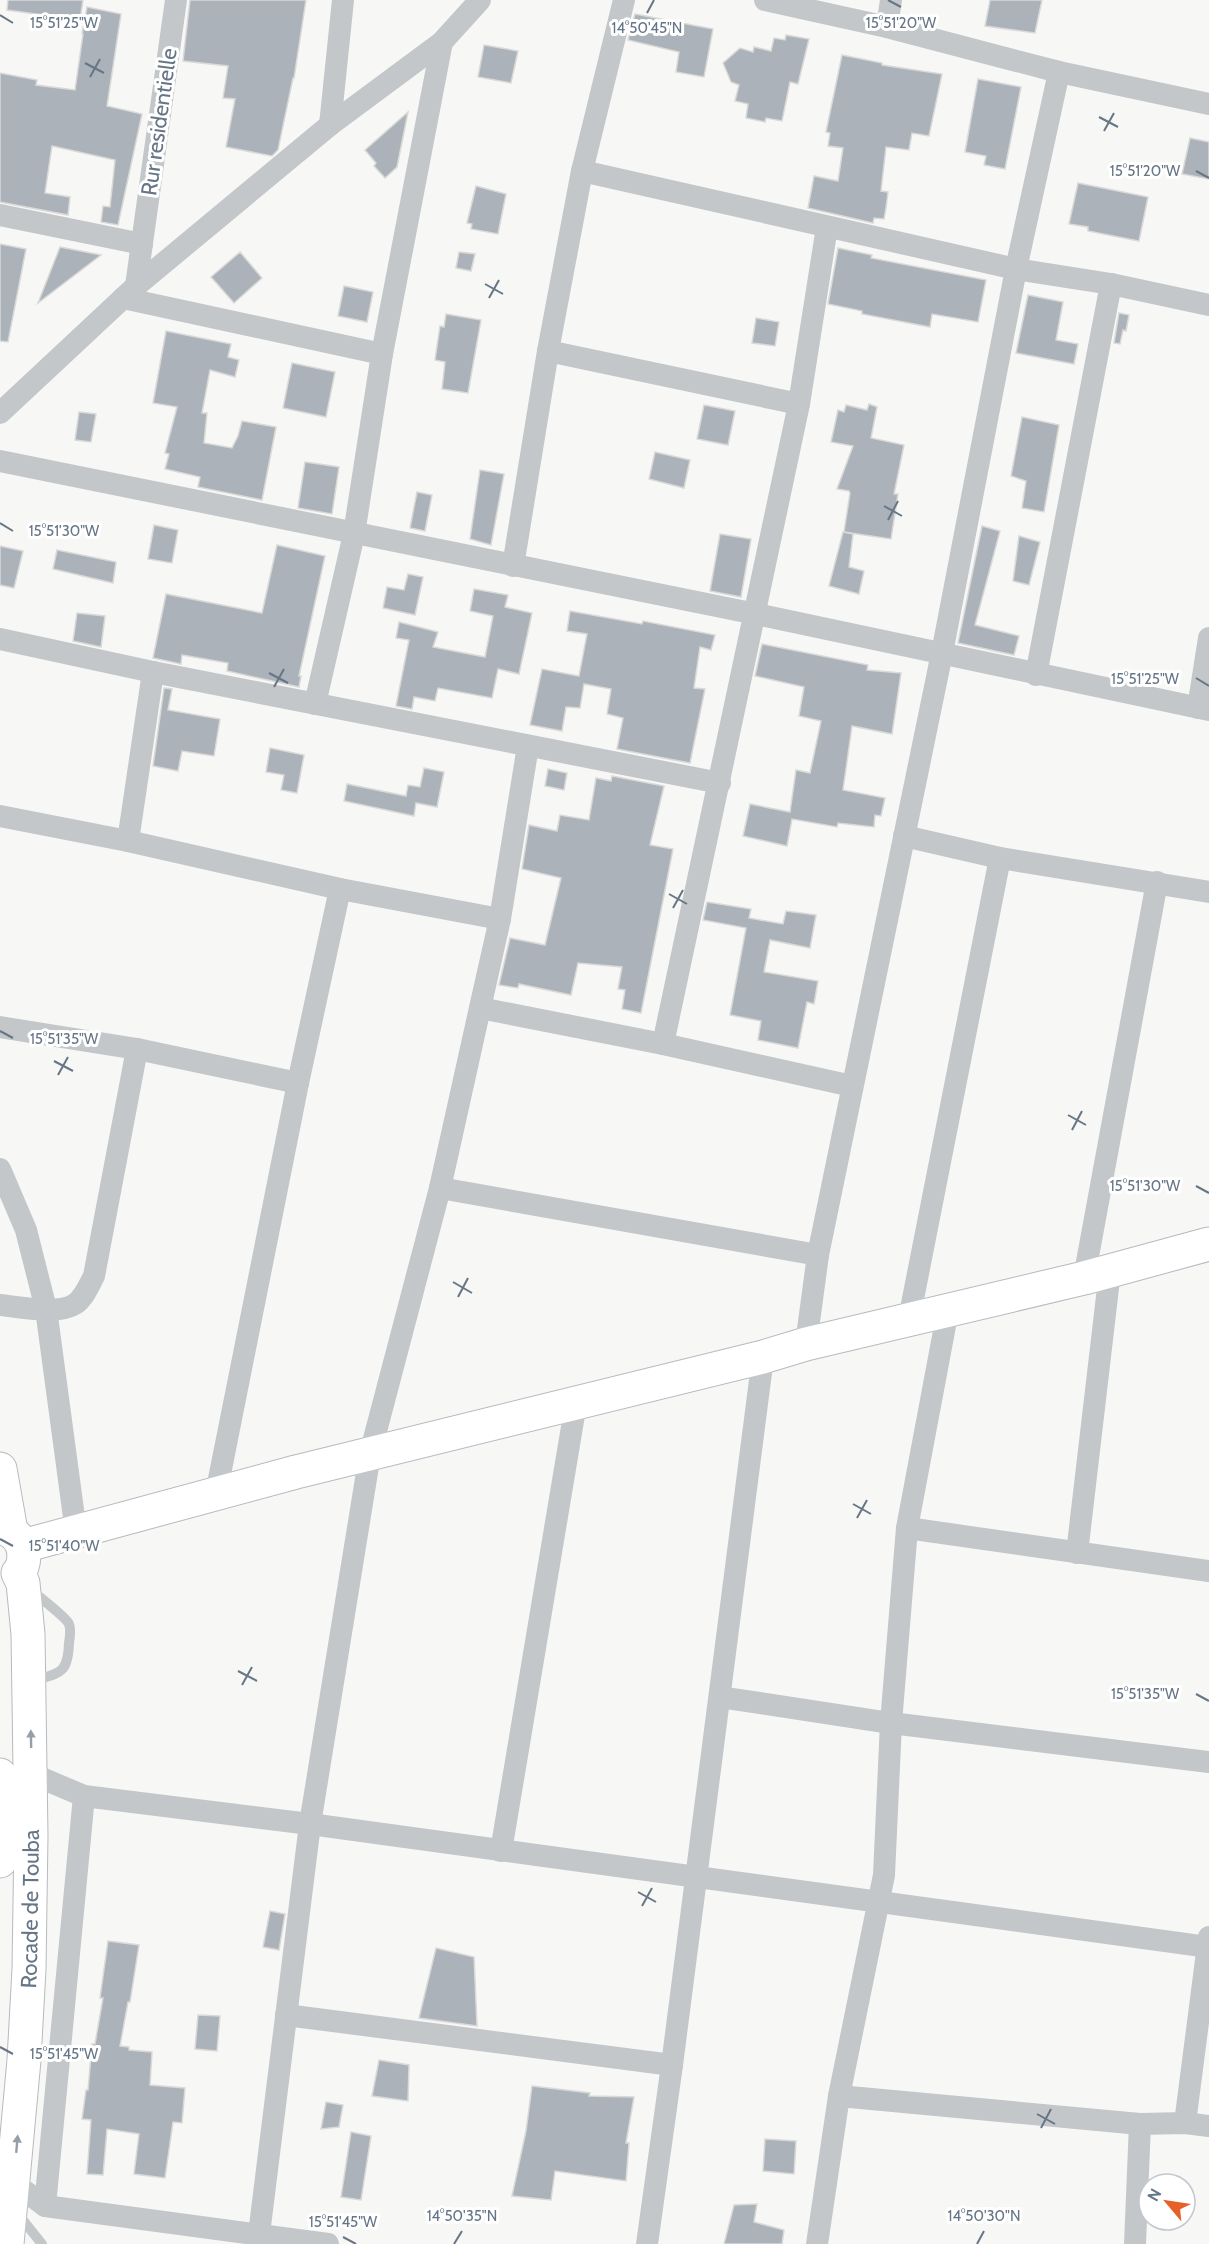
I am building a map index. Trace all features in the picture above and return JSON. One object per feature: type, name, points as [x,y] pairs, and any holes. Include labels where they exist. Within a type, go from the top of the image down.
[{"type":"main road","points":[[12,1557],[76,1532],[216,1494],[763,1357],[806,1344],[1097,1275],[1209,1244]]},
{"type":"main road","name":"Rocade de Touba","points":[[0,1469],[29,1682],[16,1774],[29,1969],[24,2060],[8,2244]]},
{"type":"main road","name":"Rocade de Touba","points":[[0,1861],[2,1795],[16,1774]]},
{"type":"street","name":"Rur residentielle","points":[[130,292],[142,244],[176,0]]},
{"type":"street","points":[[330,125],[343,0]]},
{"type":"street","points":[[0,413],[130,292],[330,125],[442,42],[480,0]]},
{"type":"street","points":[[513,566],[548,351],[582,171],[624,0]]},
{"type":"street","points":[[765,0],[887,27],[1059,72],[1209,104]]},
{"type":"street","points":[[887,27],[891,0]]},
{"type":"street","points":[[315,704],[354,534],[382,354],[442,42]]},
{"type":"street","points":[[806,1344],[818,1255],[942,653],[1016,269],[1059,72]]},
{"type":"street","points":[[582,171],[1016,269],[1111,284],[1209,306]]},
{"type":"street","points":[[0,215],[142,244]]},
{"type":"street","points":[[663,1044],[800,404],[827,227]]},
{"type":"street","points":[[1036,675],[1111,284]]},
{"type":"street","points":[[130,292],[382,354]]},
{"type":"street","points":[[548,351],[800,404]]},
{"type":"street","points":[[0,461],[756,614],[1203,709],[1209,638]]},
{"type":"street","points":[[0,639],[153,672],[720,783]]},
{"type":"street","points":[[128,841],[153,672]]},
{"type":"street","points":[[259,2234],[310,1824],[370,1454],[440,1188],[500,919],[528,746]]},
{"type":"street","points":[[0,816],[128,841],[340,889],[500,919]]},
{"type":"street","points":[[904,836],[1000,858],[1209,892]]},
{"type":"street","points":[[909,1319],[1000,858]]},
{"type":"street","points":[[1077,1554],[1097,1275],[1157,882]]},
{"type":"street","points":[[216,1494],[298,1083],[340,889]]},
{"type":"street","points":[[480,1008],[663,1044],[852,1086]]},
{"type":"street","points":[[0,1027],[136,1049],[298,1083]]},
{"type":"street","points":[[0,1305],[46,1309],[75,1304],[86,1292],[94,1276],[136,1049]]},
{"type":"street","points":[[0,1169],[26,1230],[46,1309],[76,1532]]},
{"type":"street","points":[[440,1188],[818,1255]]},
{"type":"street","points":[[817,2244],[839,2096],[884,1875],[891,1723],[907,1528],[948,1310]]},
{"type":"street","points":[[647,2244],[763,1357]]},
{"type":"street","points":[[501,1851],[576,1403]]},
{"type":"street","points":[[907,1528],[1209,1571]]},
{"type":"street","points":[[720,1697],[891,1723],[1209,1762]]},
{"type":"street","points":[[16,1774],[84,1797],[310,1824],[880,1903],[1208,1944],[1185,2123]]},
{"type":"street","points":[[45,2206],[84,1797]]},
{"type":"street","points":[[286,2015],[672,2065]]},
{"type":"street","points":[[839,2096],[1140,2124],[1185,2123],[1209,2126]]},
{"type":"street","points":[[1135,2244],[1140,2124]]},
{"type":"street","points":[[12,2194],[45,2206],[328,2244]]},
{"type":"lane","points":[[12,1557],[70,1626],[69,1660],[63,1669],[56,1674],[29,1682]]},
{"type":"lane","points":[[12,2194],[42,2244]]},
{"type":"building","points":[[8,0],[83,0],[80,20],[7,10]]},
{"type":"building","points":[[190,0],[306,0],[294,78],[278,150],[272,156],[226,147],[235,99],[223,98],[228,66],[183,61]]},
{"type":"building","points":[[990,0],[1042,0],[1035,33],[985,26]]},
{"type":"building","points":[[87,7],[121,14],[107,106],[142,114],[118,225],[101,222],[103,206],[110,207],[115,160],[52,146],[45,193],[70,197],[68,215],[0,202],[0,73],[37,80],[36,85],[75,90]]},
{"type":"building","points":[[635,14],[713,29],[704,77],[676,72],[679,52],[628,40]]},
{"type":"building","points":[[786,35],[809,39],[798,84],[790,82],[782,121],[766,118],[765,122],[746,118],[748,104],[735,101],[739,85],[731,82],[723,63],[740,48],[753,52],[754,47],[771,51],[774,38],[785,40]]},
{"type":"building","points":[[484,45],[518,51],[511,83],[478,77]]},
{"type":"building","points":[[842,55],[882,63],[882,65],[942,74],[929,136],[912,133],[909,150],[886,147],[881,191],[888,192],[886,208],[884,219],[874,218],[873,223],[808,208],[814,176],[838,181],[843,148],[828,146],[830,133],[826,132]]},
{"type":"building","points":[[978,79],[1021,87],[1005,169],[984,165],[986,156],[965,152]]},
{"type":"building","points":[[408,112],[397,167],[385,178],[374,166],[376,163],[365,150]]},
{"type":"building","points":[[1190,138],[1209,142],[1209,179],[1182,174]]},
{"type":"building","points":[[1078,183],[1148,197],[1139,241],[1088,231],[1088,227],[1069,224]]},
{"type":"building","points":[[476,186],[506,194],[498,234],[471,229],[472,224],[467,223]]},
{"type":"building","points":[[0,244],[26,249],[8,342],[0,341]]},
{"type":"building","points":[[60,247],[101,255],[38,303]]},
{"type":"building","points":[[838,248],[872,255],[871,258],[986,280],[978,322],[932,314],[930,327],[862,314],[862,311],[828,304]]},
{"type":"building","points":[[240,252],[262,278],[234,303],[211,277]]},
{"type":"building","points":[[459,252],[475,254],[471,271],[456,268]]},
{"type":"building","points":[[344,286],[373,292],[367,322],[338,316]]},
{"type":"building","points":[[1028,295],[1063,302],[1056,340],[1078,344],[1074,364],[1016,353]]},
{"type":"building","points":[[1119,313],[1129,315],[1126,331],[1123,330],[1120,344],[1114,343]]},
{"type":"building","points":[[446,314],[481,320],[468,393],[442,389],[445,362],[435,360],[440,326],[444,327]]},
{"type":"building","points":[[756,318],[779,322],[775,346],[752,343]]},
{"type":"building","points":[[166,331],[231,344],[228,357],[239,360],[235,377],[210,370],[202,413],[207,413],[204,443],[232,448],[242,421],[276,427],[262,500],[198,487],[200,477],[165,469],[169,454],[165,453],[177,407],[153,403]]},
{"type":"building","points":[[292,363],[335,372],[326,417],[283,408]]},
{"type":"building","points":[[869,404],[877,407],[871,438],[904,445],[894,494],[898,494],[891,539],[844,532],[850,493],[837,489],[853,446],[831,442],[838,410],[844,412],[846,405],[867,410]]},
{"type":"building","points":[[704,405],[735,411],[728,445],[697,439]]},
{"type":"building","points":[[79,412],[96,414],[91,442],[75,440]]},
{"type":"building","points":[[1022,417],[1059,425],[1044,512],[1022,508],[1026,481],[1011,476]]},
{"type":"building","points":[[655,452],[690,460],[684,488],[649,479]]},
{"type":"building","points":[[305,462],[339,467],[332,514],[298,508]]},
{"type":"building","points":[[480,470],[504,474],[491,545],[470,539]]},
{"type":"building","points":[[417,492],[432,495],[425,531],[410,528]]},
{"type":"building","points":[[154,525],[178,530],[172,563],[148,559]]},
{"type":"building","points":[[982,526],[1000,531],[975,625],[1019,636],[1014,655],[958,643]]},
{"type":"building","points":[[843,532],[853,534],[849,567],[864,571],[859,594],[829,586]]},
{"type":"building","points":[[720,534],[751,539],[741,597],[710,591]]},
{"type":"building","points":[[1019,536],[1040,542],[1029,585],[1013,581]]},
{"type":"building","points":[[277,545],[325,556],[299,676],[301,676],[299,687],[227,671],[228,663],[182,655],[181,664],[153,658],[166,594],[262,613]]},
{"type":"building","points":[[0,546],[23,551],[14,588],[0,585]]},
{"type":"building","points":[[57,550],[116,562],[113,583],[53,569]]},
{"type":"building","points":[[408,574],[423,577],[415,615],[383,608],[387,587],[404,590]]},
{"type":"building","points":[[474,589],[508,595],[505,607],[532,613],[519,674],[498,669],[492,698],[438,688],[435,701],[414,697],[412,709],[396,706],[409,640],[396,638],[399,622],[438,632],[433,647],[485,657],[493,616],[470,611]]},
{"type":"building","points":[[570,611],[642,624],[643,621],[715,635],[711,650],[700,647],[694,688],[705,689],[690,763],[617,749],[623,718],[607,714],[611,689],[584,684],[580,708],[566,707],[562,731],[530,725],[542,669],[579,676],[587,634],[567,631]]},
{"type":"building","points":[[77,613],[105,616],[101,647],[73,641]]},
{"type":"building","points":[[762,644],[868,665],[867,670],[901,673],[892,734],[852,726],[843,790],[885,798],[881,816],[875,815],[874,827],[838,823],[837,827],[792,819],[787,846],[743,836],[750,804],[790,812],[796,770],[810,773],[821,721],[799,716],[804,687],[755,676]]},
{"type":"building","points":[[164,688],[172,689],[168,710],[220,719],[214,756],[182,751],[178,771],[153,766]]},
{"type":"building","points":[[270,748],[304,755],[297,793],[281,790],[284,775],[266,772]]},
{"type":"building","points":[[424,768],[444,772],[437,807],[416,803],[414,816],[344,801],[347,784],[406,796],[408,785],[420,787]]},
{"type":"building","points":[[548,769],[567,773],[564,790],[545,786]]},
{"type":"building","points":[[612,776],[664,786],[650,845],[673,849],[641,1013],[622,1009],[625,990],[618,989],[622,967],[578,963],[571,995],[519,984],[518,988],[499,985],[510,938],[545,945],[561,878],[522,869],[529,825],[557,831],[560,815],[589,820],[596,778],[611,781]]},
{"type":"building","points":[[707,902],[751,909],[749,918],[783,924],[786,911],[816,915],[810,948],[770,940],[764,972],[818,981],[814,1004],[807,1002],[798,1048],[758,1040],[761,1021],[730,1015],[746,928],[703,920]]},
{"type":"building","points":[[270,1911],[285,1914],[279,1950],[263,1947]]},
{"type":"building","points":[[108,1941],[139,1945],[120,2046],[129,2047],[129,2050],[152,2052],[150,2085],[185,2088],[182,2123],[173,2122],[165,2178],[134,2174],[139,2134],[107,2129],[103,2175],[87,2174],[91,2120],[82,2119],[86,2090],[88,2090],[92,2044],[95,2044],[103,1998],[100,1998]]},
{"type":"building","points":[[436,1948],[474,1957],[477,2026],[419,2018]]},
{"type":"building","points":[[198,2015],[220,2016],[217,2051],[195,2049]]},
{"type":"building","points":[[379,2060],[409,2065],[408,2101],[372,2096]]},
{"type":"building","points":[[532,2086],[590,2093],[589,2096],[634,2097],[626,2143],[629,2143],[626,2181],[555,2171],[551,2200],[512,2196],[526,2131]]},
{"type":"building","points":[[326,2102],[343,2105],[339,2127],[321,2129]]},
{"type":"building","points":[[351,2132],[371,2136],[361,2200],[341,2197]]},
{"type":"building","points":[[765,2139],[796,2141],[794,2174],[763,2171]]},
{"type":"building","points":[[757,2204],[754,2222],[784,2230],[782,2244],[724,2244],[734,2205]]}]
